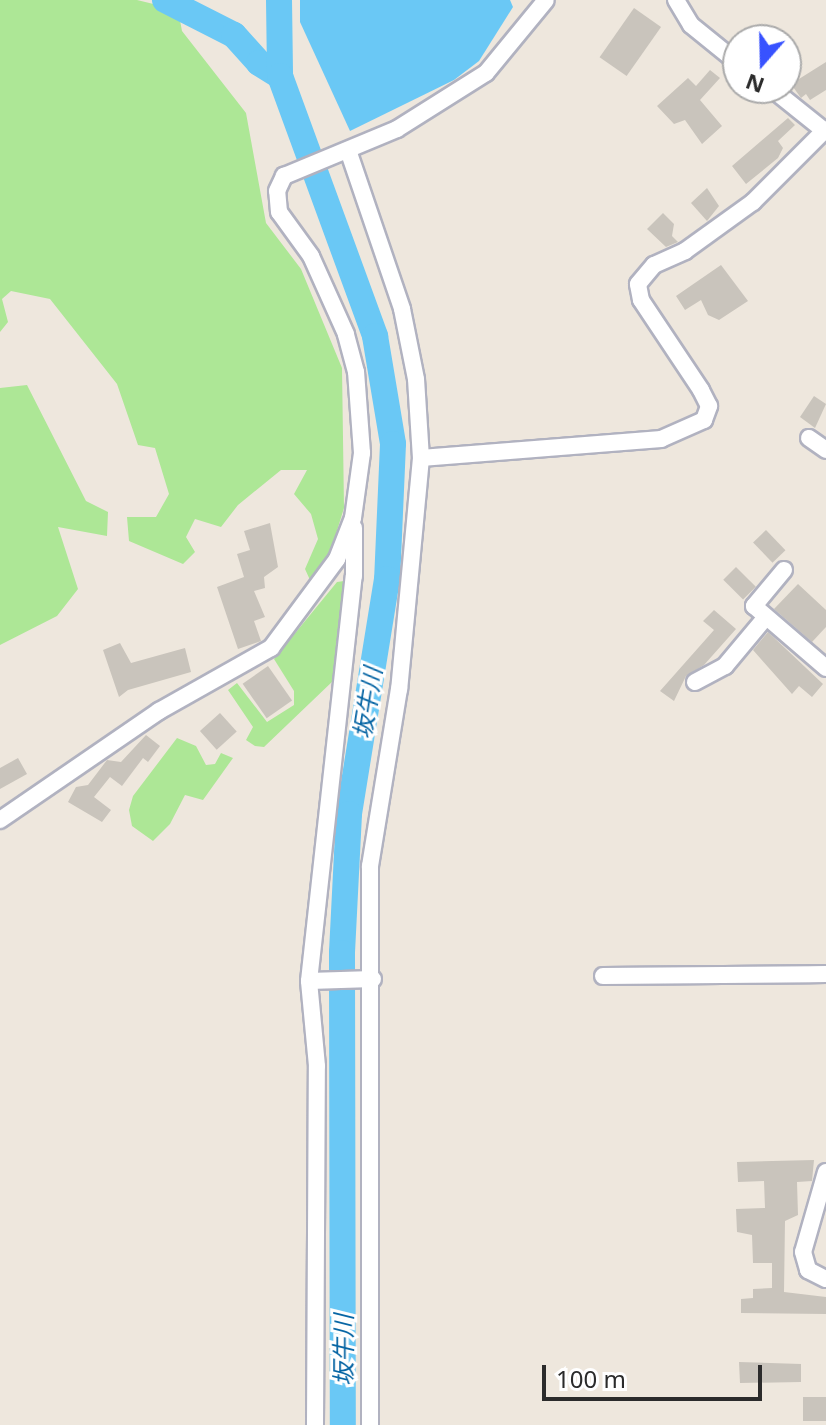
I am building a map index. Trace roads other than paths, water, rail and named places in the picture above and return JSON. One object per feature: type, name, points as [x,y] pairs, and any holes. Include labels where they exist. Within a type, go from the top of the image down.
[{"type":"street","points":[[315,1425],[316,981],[354,576],[353,518],[362,453],[356,372],[346,334],[311,256],[276,203],[284,176],[397,129],[486,73],[546,0]]},
{"type":"street","points":[[676,0],[691,25],[722,50]]},
{"type":"street","points":[[421,458],[661,439],[704,420],[709,406],[641,300],[638,284],[654,265],[685,251],[753,202],[825,131],[791,104]]},
{"type":"street","points":[[348,150],[402,309],[416,379],[421,458],[399,689],[370,866],[367,980],[370,1425]]},
{"type":"street","points":[[809,438],[826,450]]},
{"type":"street","points":[[0,820],[159,711],[271,648],[337,559],[353,518]]},
{"type":"street","points":[[784,570],[754,606],[825,664]]},
{"type":"street","points":[[695,682],[725,666],[766,617]]},
{"type":"street","points":[[603,976],[826,974]]},
{"type":"street","points":[[316,981],[367,980]]},
{"type":"street","points":[[826,1172],[803,1252],[808,1270],[826,1279]]},
{"type":"water","points":[[300,0],[510,0],[513,7],[479,61],[454,80],[350,131],[300,22]]},
{"type":"waterway","points":[[165,0],[234,35],[259,63],[280,76]]},
{"type":"waterway","name":"坂牛川","points":[[279,0],[280,76],[375,336],[393,444],[387,579],[349,814],[342,953],[343,1425]]}]
